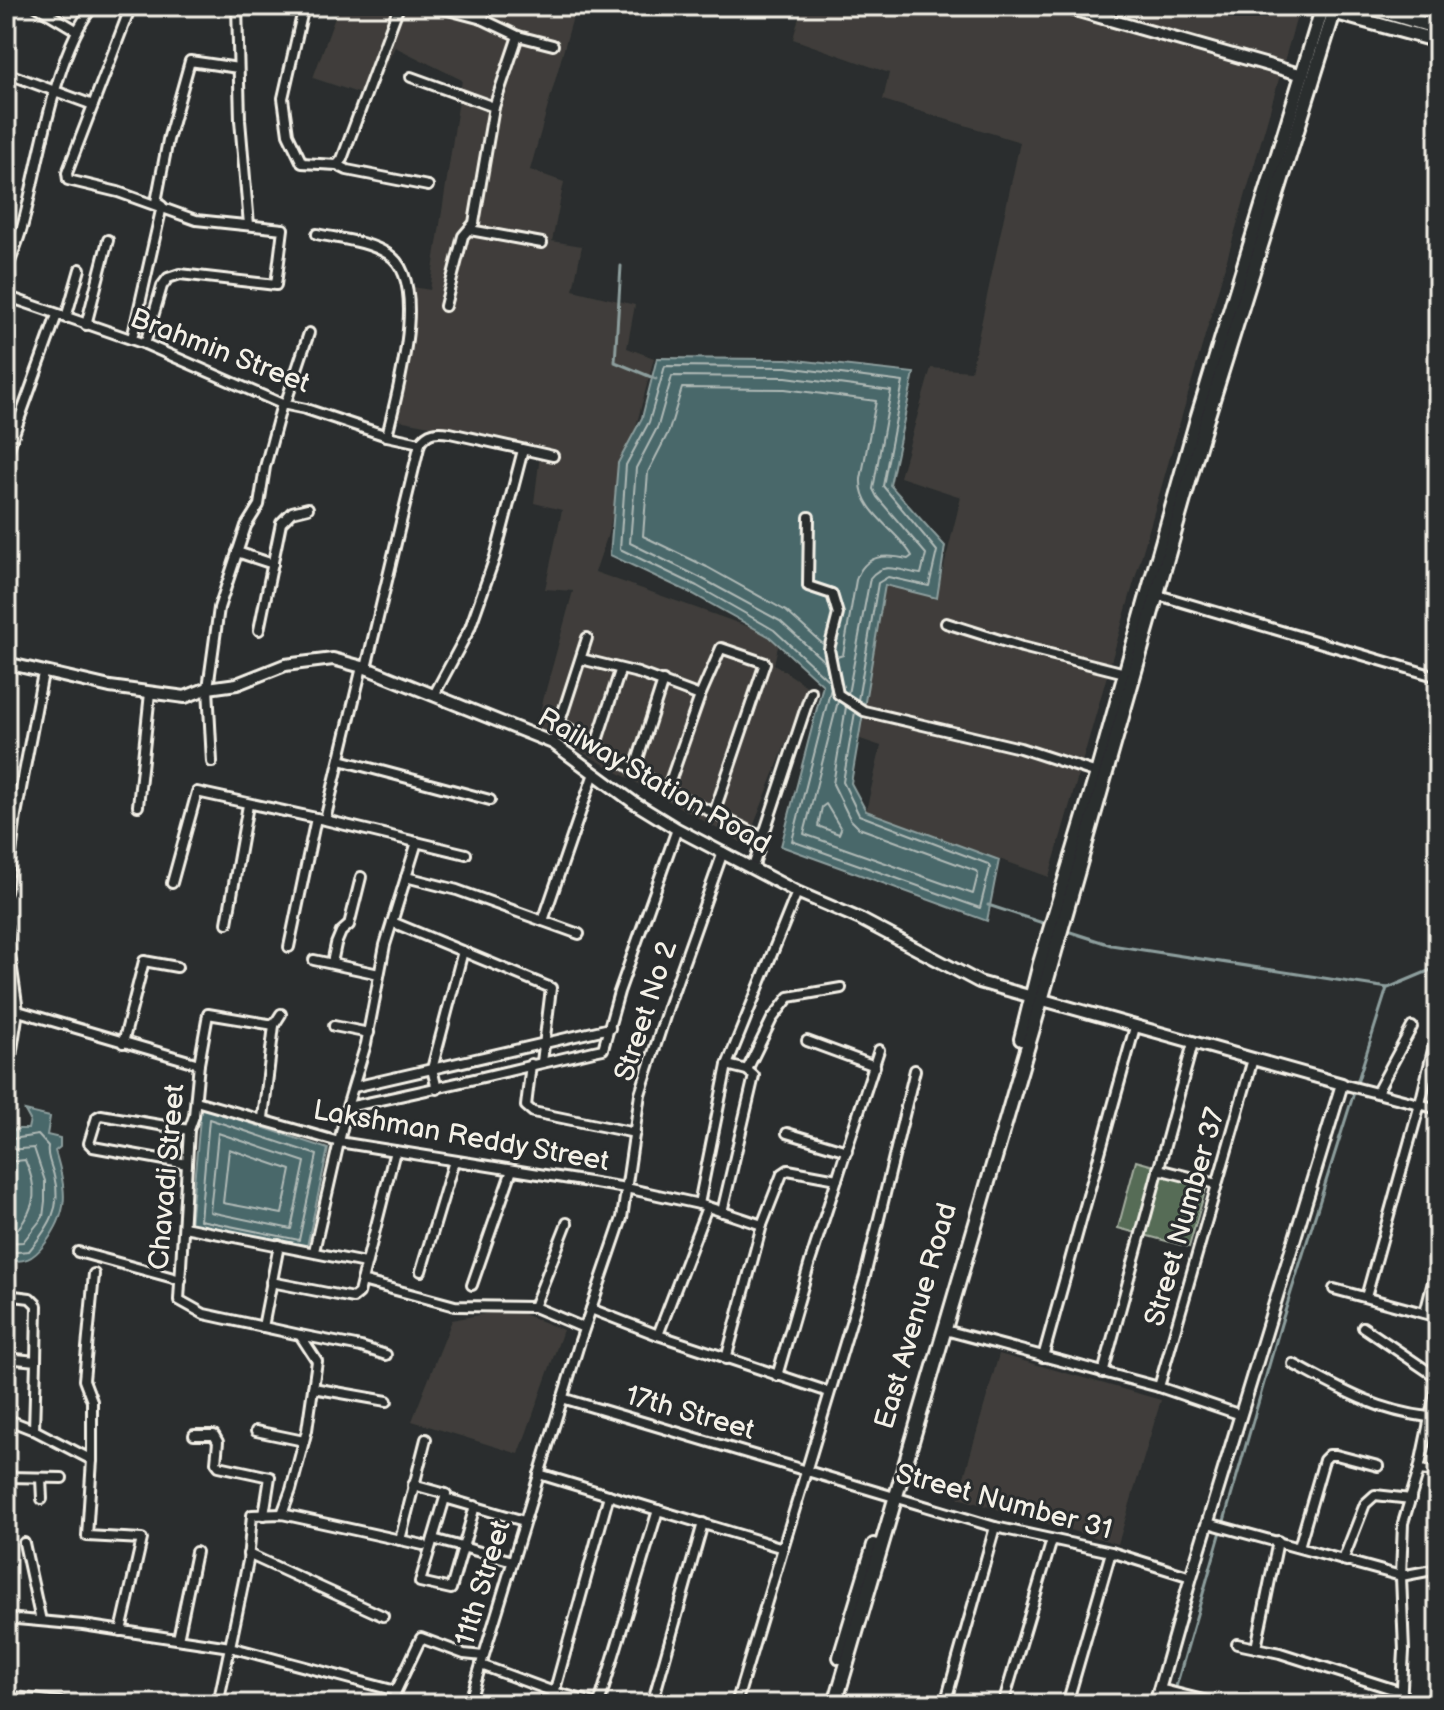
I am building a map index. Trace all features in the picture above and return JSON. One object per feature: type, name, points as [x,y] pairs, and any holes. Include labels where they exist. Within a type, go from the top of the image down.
[{"type":"main road","points":[[1365,6],[1438,28]]},
{"type":"main road","points":[[1329,8],[1438,41]]},
{"type":"main road","points":[[1063,905],[1125,673],[1153,594],[1197,419],[1303,75],[1329,8]]},
{"type":"main road","points":[[1063,905],[1329,8]]},
{"type":"main road","name":"East Avenue Road","points":[[835,1704],[1063,905]]},
{"type":"main road","name":"East Avenue Road","points":[[827,1704],[945,1330],[1036,999]]},
{"type":"street","points":[[36,6],[76,30]]},
{"type":"street","points":[[6,272],[22,229],[56,90],[76,30],[94,6]]},
{"type":"street","points":[[237,6],[249,225]]},
{"type":"street","points":[[304,6],[283,98],[288,134],[302,163],[337,165],[347,170],[428,186]]},
{"type":"street","points":[[337,165],[342,159],[399,6]]},
{"type":"street","points":[[433,6],[482,19],[518,36],[553,45]]},
{"type":"street","points":[[482,19],[487,6]]},
{"type":"street","points":[[1061,6],[1101,12],[1303,75]]},
{"type":"street","points":[[127,7],[67,173],[68,180],[162,206],[196,220],[283,229],[276,285],[180,274],[168,278],[162,286],[145,344]]},
{"type":"street","points":[[445,306],[463,236],[474,223],[494,107],[518,36]]},
{"type":"street","points":[[162,206],[156,202],[168,140],[190,61],[238,68]]},
{"type":"street","points":[[6,73],[93,105]]},
{"type":"street","points":[[411,77],[494,107]]},
{"type":"street","points":[[132,339],[162,206]]},
{"type":"street","points":[[470,230],[542,243]]},
{"type":"street","points":[[317,234],[366,244],[389,254],[401,266],[410,300],[402,366],[387,436]]},
{"type":"street","points":[[86,325],[108,240]]},
{"type":"street","points":[[6,456],[80,269]]},
{"type":"street","name":"Brahmin Street","points":[[6,296],[145,344],[283,405],[420,443]]},
{"type":"street","points":[[212,762],[208,688],[219,608],[246,526],[259,505],[265,467],[283,405],[309,333]]},
{"type":"street","points":[[289,947],[364,668],[420,443],[425,435],[436,431],[553,456]]},
{"type":"street","points":[[434,695],[470,628],[495,557],[523,450]]},
{"type":"street","points":[[259,630],[281,523],[292,512],[308,508]]},
{"type":"street","points":[[809,517],[808,586],[832,594],[838,614],[829,649],[838,694],[864,711],[1020,748],[1097,773]]},
{"type":"street","points":[[237,552],[273,564]]},
{"type":"street","points":[[1153,594],[1438,677]]},
{"type":"street","points":[[946,623],[1022,647],[1125,673]]},
{"type":"street","points":[[553,743],[587,638]]},
{"type":"street","points":[[667,790],[700,696],[721,648],[765,663],[714,813]]},
{"type":"street","name":"Railway Station Road","points":[[6,663],[43,673],[185,697],[208,688],[237,684],[285,665],[333,659],[364,668],[553,743],[633,802],[677,829],[797,892],[860,919],[979,982],[1347,1085]]},
{"type":"street","points":[[581,659],[638,673],[700,696]]},
{"type":"street","points":[[596,744],[620,671]]},
{"type":"street","points":[[6,892],[17,807],[43,673]]},
{"type":"street","points":[[634,771],[663,681]]},
{"type":"street","points":[[753,867],[811,692]]},
{"type":"street","points":[[138,806],[150,693]]},
{"type":"street","points":[[560,723],[667,790],[762,837]]},
{"type":"street","points":[[340,760],[490,800]]},
{"type":"street","points":[[543,921],[594,773]]},
{"type":"street","points":[[172,883],[197,792],[466,854]]},
{"type":"street","points":[[6,804],[17,807]]},
{"type":"street","points":[[227,923],[248,805]]},
{"type":"street","points":[[347,1107],[603,1049],[619,992],[677,829]]},
{"type":"street","points":[[314,1251],[347,1107],[369,1033],[392,922],[417,842]]},
{"type":"street","name":"Street No 2","points":[[584,1328],[622,1218],[640,1094],[723,852]]},
{"type":"street","points":[[332,963],[341,932],[349,925],[361,877]]},
{"type":"street","points":[[406,877],[457,890],[579,934]]},
{"type":"street","points":[[658,1335],[703,1206],[727,1065],[797,892]]},
{"type":"street","points":[[392,922],[551,988],[542,1062]]},
{"type":"street","points":[[6,927],[18,1011],[11,1056],[6,1056]]},
{"type":"street","points":[[437,1089],[432,1069],[463,951]]},
{"type":"street","points":[[314,960],[379,974]]},
{"type":"street","points":[[123,1043],[144,961],[177,967]]},
{"type":"street","points":[[747,1070],[772,1019],[789,997],[841,988]]},
{"type":"street","name":"Chavadi Street","points":[[18,1011],[199,1064],[196,1101],[189,1130],[179,1300],[204,1314],[386,1355]]},
{"type":"street","points":[[199,1064],[208,1014],[274,1025]]},
{"type":"street","points":[[263,1118],[274,1025],[281,1014]]},
{"type":"street","points":[[334,1026],[369,1033]]},
{"type":"street","points":[[1043,1357],[1135,1027]]},
{"type":"street","points":[[1380,1093],[1412,1027]]},
{"type":"street","points":[[354,1087],[610,1028]]},
{"type":"street","points":[[807,1041],[875,1066]]},
{"type":"street","points":[[1366,1297],[1435,1041]]},
{"type":"street","points":[[1103,1373],[1193,1043]]},
{"type":"street","points":[[777,1376],[879,1050]]},
{"type":"street","name":"Street Number 37","points":[[1159,1387],[1253,1059]]},
{"type":"street","points":[[531,1064],[525,1099],[526,1106],[533,1112],[635,1133]]},
{"type":"street","points":[[722,1212],[754,1076],[747,1070],[727,1065]]},
{"type":"street","points":[[736,1704],[865,1276],[915,1070]]},
{"type":"street","points":[[1155,1704],[1165,1691],[1191,1577],[1217,1525],[1241,1415],[1347,1085],[1438,1109]]},
{"type":"street","name":"Lakshman Reddy Street","points":[[196,1101],[339,1142],[626,1188],[703,1206],[762,1225]]},
{"type":"street","points":[[187,1164],[93,1147],[89,1143],[97,1117],[101,1115],[189,1130]]},
{"type":"street","points":[[787,1133],[847,1151]]},
{"type":"street","points":[[271,1282],[353,1298],[359,1293],[395,1151]]},
{"type":"street","points":[[421,1271],[454,1161]]},
{"type":"street","points":[[1158,1169],[1217,1184]]},
{"type":"street","points":[[472,1285],[512,1170]]},
{"type":"street","points":[[726,1359],[762,1225],[786,1171],[837,1179]]},
{"type":"street","points":[[534,1307],[567,1223]]},
{"type":"street","points":[[184,1227],[365,1263]]},
{"type":"street","points":[[263,1327],[279,1245]]},
{"type":"street","points":[[78,1252],[181,1280]]},
{"type":"street","points":[[1425,1313],[1438,1262]]},
{"type":"street","points":[[94,1274],[84,1380],[92,1401],[87,1536],[142,1539],[121,1631]]},
{"type":"street","points":[[362,1281],[455,1306],[534,1307],[584,1328]]},
{"type":"street","points":[[1334,1289],[1438,1317]]},
{"type":"street","points":[[6,1295],[30,1298],[37,1305],[34,1430]]},
{"type":"street","points":[[591,1309],[726,1359],[829,1392]]},
{"type":"street","points":[[1363,1327],[1438,1383],[1428,1417],[1419,1470],[1403,1523],[1401,1576],[1404,1651],[1401,1704]]},
{"type":"street","name":"11th Street","points":[[469,1704],[584,1328]]},
{"type":"street","points":[[945,1330],[1159,1387],[1241,1415]]},
{"type":"street","points":[[282,1514],[304,1441],[317,1361],[300,1335]]},
{"type":"street","points":[[6,1358],[36,1361]]},
{"type":"street","points":[[1293,1364],[1379,1408],[1428,1417]]},
{"type":"street","points":[[313,1388],[387,1401]]},
{"type":"street","name":"17th Street","points":[[562,1398],[806,1470]]},
{"type":"street","points":[[6,1419],[92,1460]]},
{"type":"street","points":[[256,1431],[304,1441]]},
{"type":"street","points":[[194,1435],[214,1435],[218,1442],[216,1462],[219,1466],[270,1477],[264,1515]]},
{"type":"street","points":[[400,1540],[426,1439]]},
{"type":"street","points":[[1299,1547],[1324,1460],[1329,1455],[1336,1455],[1378,1466]]},
{"type":"street","name":"Street Number 31","points":[[806,1470],[995,1527],[1111,1552],[1191,1577]]},
{"type":"street","points":[[1419,1470],[1438,1472]]},
{"type":"street","points":[[539,1474],[783,1548]]},
{"type":"street","points":[[6,1477],[62,1478]]},
{"type":"street","points":[[41,1478],[42,1499]]},
{"type":"street","points":[[413,1485],[446,1494]]},
{"type":"street","points":[[551,1704],[609,1495]]},
{"type":"street","points":[[1343,1560],[1365,1504],[1375,1495],[1411,1499]]},
{"type":"street","points":[[475,1506],[449,1590],[419,1580],[445,1498],[475,1506],[524,1521]]},
{"type":"street","points":[[392,1704],[421,1638],[554,1692],[599,1704],[658,1510]]},
{"type":"street","points":[[218,1704],[248,1554],[252,1515],[282,1514],[423,1545]]},
{"type":"street","points":[[652,1704],[703,1523]]},
{"type":"street","points":[[1217,1525],[1401,1576],[1438,1569]]},
{"type":"street","points":[[945,1704],[995,1527]]},
{"type":"street","points":[[433,1539],[513,1561]]},
{"type":"street","points":[[1003,1704],[1052,1540]]},
{"type":"street","points":[[1256,1648],[1278,1541]]},
{"type":"street","points":[[24,1543],[41,1621]]},
{"type":"street","points":[[178,1639],[196,1552]]},
{"type":"street","points":[[1067,1704],[1111,1552]]},
{"type":"street","points":[[248,1554],[383,1616]]},
{"type":"street","points":[[6,1617],[230,1647],[396,1691]]},
{"type":"street","points":[[1237,1644],[1402,1692]]},
{"type":"street","points":[[1165,1691],[1215,1704]]},
{"type":"street","points":[[6,1696],[76,1704]]},
{"type":"shaded area","points":[[339,6],[576,6],[530,170],[564,182],[552,241],[582,246],[573,290],[635,305],[627,348],[654,358],[595,572],[780,638],[774,664],[808,687],[746,845],[536,726],[573,591],[545,589],[562,510],[534,503],[541,447],[398,420],[413,287],[430,290],[462,80],[395,47],[370,97],[313,78]]},
{"type":"shaded area","points":[[802,6],[1300,6],[1049,877],[866,811],[881,746],[837,731],[886,567],[940,583],[961,497],[900,477],[931,368],[971,371],[1020,142],[883,100],[889,73],[793,39]]},
{"type":"shaded area","points":[[511,1309],[563,1330],[519,1454],[412,1421],[452,1320]]},
{"type":"shaded area","points":[[999,1354],[1161,1400],[1118,1544],[958,1498]]},
{"type":"green space","points":[[1136,1161],[1208,1181],[1189,1247],[1118,1228]]},
{"type":"water","points":[[657,358],[787,359],[914,373],[890,485],[945,546],[937,598],[885,585],[851,783],[866,811],[999,860],[987,921],[781,846],[823,685],[770,637],[693,594],[610,555],[618,463],[642,418]]},
{"type":"water","points":[[201,1107],[328,1149],[306,1251],[190,1227]]},
{"type":"water","points":[[25,1111],[50,1117],[47,1135],[60,1138],[60,1147],[55,1151],[64,1200],[58,1222],[40,1250],[28,1259],[12,1261],[6,1260],[6,1133],[28,1129],[30,1120]]},
{"type":"waterway","points":[[621,266],[615,362],[656,379]]},
{"type":"waterway","points":[[988,905],[1049,925]]},
{"type":"waterway","points":[[1064,930],[1111,945],[1388,988],[1438,967]]},
{"type":"waterway","points":[[1171,1704],[1281,1324],[1387,988]]}]
